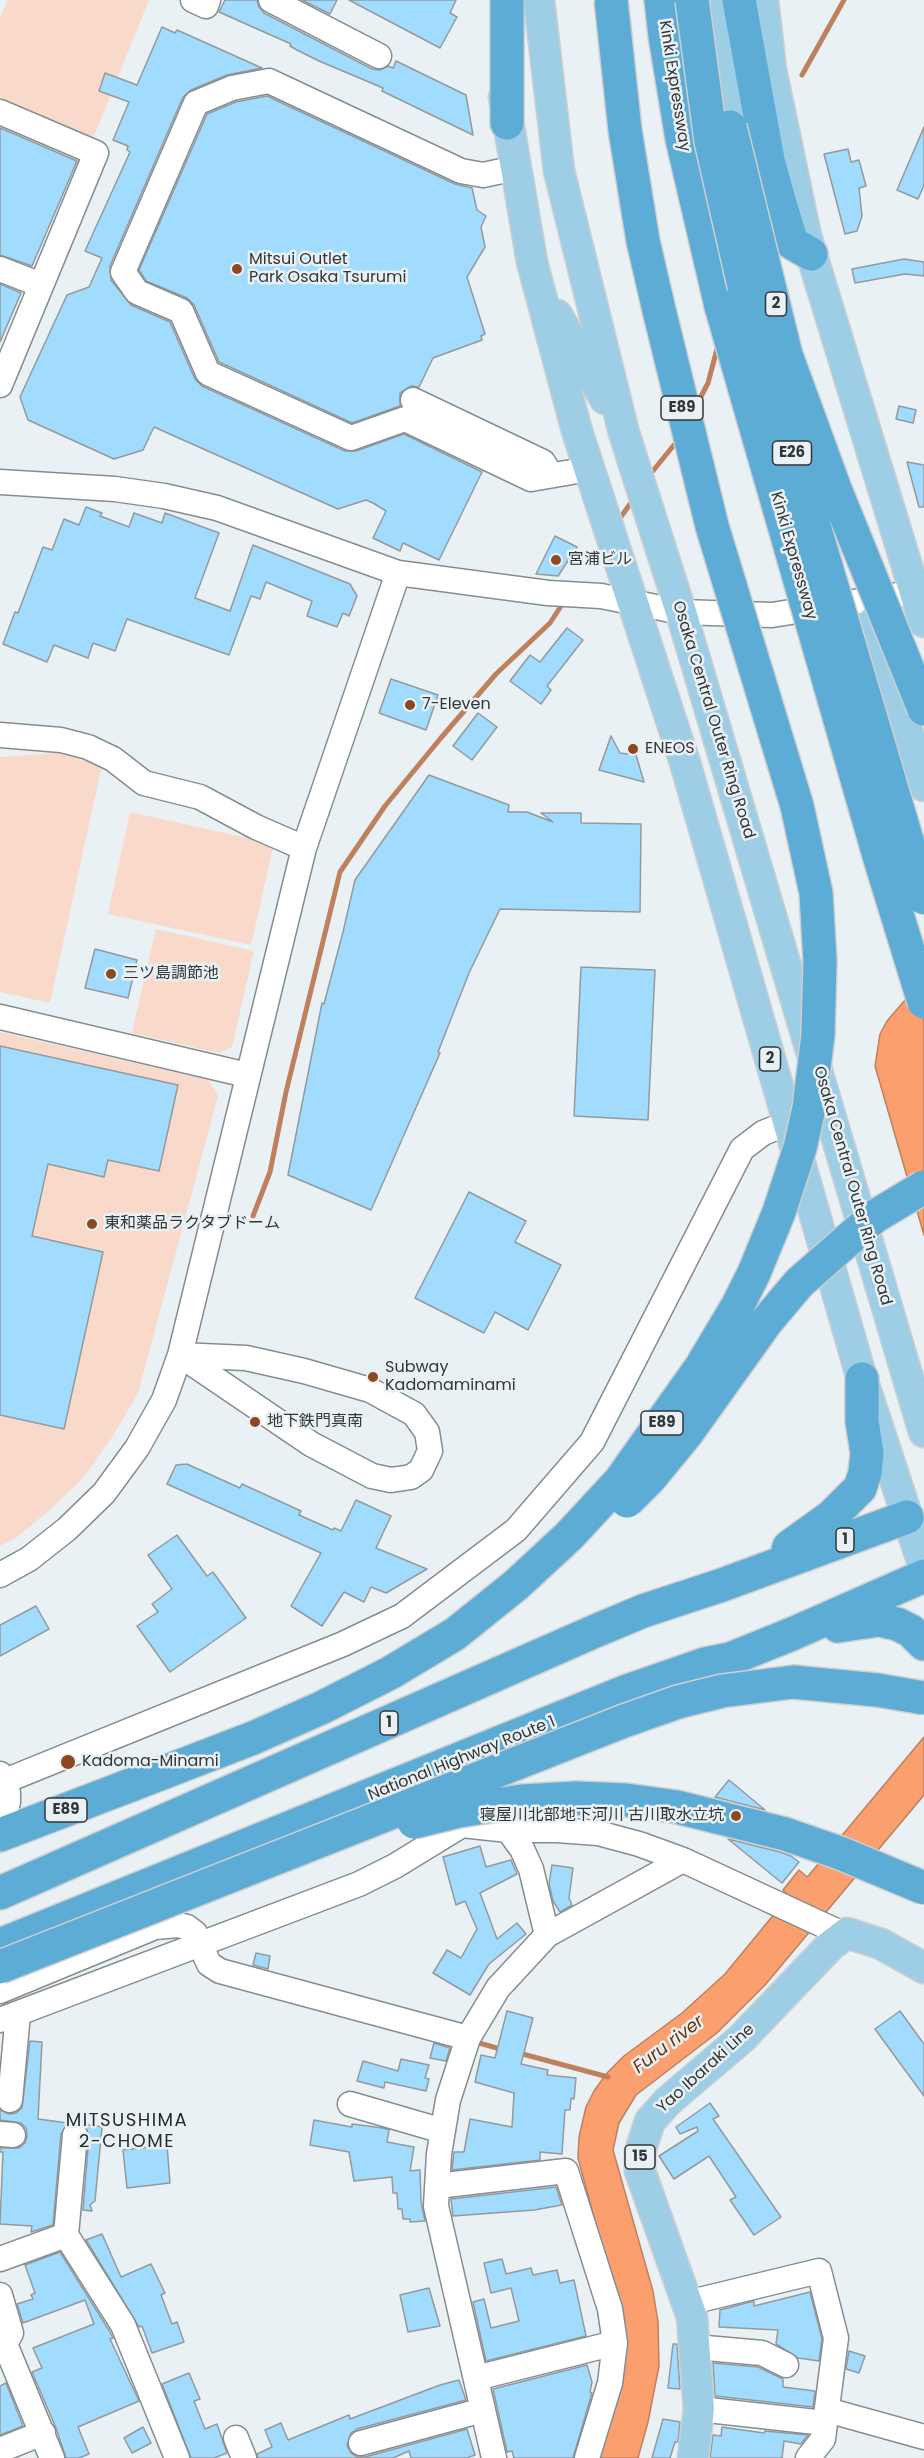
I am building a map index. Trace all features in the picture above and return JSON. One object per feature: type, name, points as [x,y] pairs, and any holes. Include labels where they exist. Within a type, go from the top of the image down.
[{"type":"highway","points":[[507,0],[507,123]]},
{"type":"highway","name":"E89","points":[[455,1634],[516,1585],[569,1536],[620,1481],[701,1367],[738,1305],[789,1185],[809,1108],[818,1035],[820,961],[812,874],[797,806],[712,526],[643,241],[625,130],[611,0]]},
{"type":"highway","name":"Kinki Expressway","points":[[661,0],[682,139],[721,306],[880,859],[924,1002]]},
{"type":"highway","name":"Kinki Expressway","points":[[692,0],[711,141],[747,299],[924,898]]},
{"type":"highway","points":[[699,0],[786,355],[835,489],[924,709]]},
{"type":"highway","points":[[739,0],[768,160],[778,197],[792,243],[811,254]]},
{"type":"highway","name":"E89","points":[[0,1834],[262,1734],[390,1673],[518,1593],[570,1553],[650,1478],[687,1433],[767,1321],[799,1283],[874,1217],[924,1187]]},
{"type":"highway","points":[[783,1563],[789,1547],[832,1516],[860,1488],[865,1473],[867,1453],[862,1421],[862,1379]]},
{"type":"highway","name":"1","points":[[0,1893],[643,1611],[783,1563],[915,1513]]},
{"type":"highway","name":"National Highway Route 1","points":[[0,1945],[627,1691],[705,1664],[730,1659],[924,1576]]},
{"type":"highway","points":[[792,1634],[879,1620],[897,1624],[911,1631],[924,1644]]},
{"type":"highway","points":[[0,1967],[624,1720],[678,1702],[722,1691],[793,1682],[877,1690],[924,1698]]},
{"type":"highway","points":[[129,1915],[389,1828],[459,1811],[522,1801],[576,1798],[626,1800],[677,1807],[731,1819],[840,1853],[924,1888]]},
{"type":"highway","points":[[0,1872],[103,1849]]},
{"type":"main road","name":"2","points":[[494,0],[507,123],[532,262],[589,469],[686,766],[862,1379],[915,1513],[924,1567]]},
{"type":"main road","name":"Osaka Central Outer Ring Road","points":[[539,0],[559,171],[624,432],[681,612],[924,1432]]},
{"type":"main road","name":"2","points":[[716,0],[725,72],[771,287],[814,421],[854,567],[868,600],[924,786]]},
{"type":"main road","points":[[763,0],[771,70],[799,209],[811,254],[920,590],[924,622]]},
{"type":"main road","points":[[532,262],[557,314],[624,432]]},
{"type":"main road","points":[[841,1932],[881,1944],[924,1968]]},
{"type":"main road","name":"Yao Ibaraki Line","points":[[693,2458],[699,2409],[692,2317],[640,2171],[640,2152],[650,2121],[668,2101],[741,2039],[841,1932]]},
{"type":"street","points":[[194,0],[206,6],[208,0]]},
{"type":"street","points":[[280,2],[379,56]]},
{"type":"street","points":[[516,168],[483,175],[461,171],[269,81],[232,88],[196,103],[123,272],[137,292],[181,311],[208,373],[351,438],[405,419],[531,479],[589,469]]},
{"type":"street","points":[[0,112],[96,153],[0,385]]},
{"type":"street","points":[[0,269],[41,285]]},
{"type":"street","points":[[413,399],[543,462],[551,475]]},
{"type":"street","points":[[0,482],[115,489],[164,496],[217,508],[398,573],[634,602],[681,612],[772,615],[920,590]]},
{"type":"street","points":[[0,1575],[29,1559],[67,1529],[104,1493],[137,1448],[164,1400],[180,1355],[303,848],[398,573]]},
{"type":"street","points":[[0,735],[50,739],[88,747],[113,759],[144,783],[200,797],[256,827],[303,848]]},
{"type":"street","points":[[0,1017],[247,1075]]},
{"type":"street","points":[[0,1815],[6,1809],[8,1802],[1,1779],[343,1644],[402,1616],[516,1530],[592,1442],[742,1149],[763,1133],[788,1123]]},
{"type":"street","points":[[180,1355],[246,1358],[304,1371],[370,1390],[414,1414],[427,1432],[430,1450],[421,1470],[411,1477],[391,1480],[372,1476],[311,1444],[180,1355]]},
{"type":"street","points":[[10,2100],[9,2017],[359,1884],[395,1866],[462,1825],[523,1763],[561,1718]]},
{"type":"street","points":[[462,1825],[508,1830],[598,1833],[639,1844],[683,1860],[759,1897],[841,1932]]},
{"type":"street","points":[[508,1830],[531,1869],[547,1935]]},
{"type":"street","points":[[490,2457],[483,2410],[436,2206],[448,2100],[468,2038],[498,1988],[547,1935],[683,1860]]},
{"type":"street","points":[[0,1990],[167,1924],[187,1927],[195,1933],[202,1944],[209,1964],[220,1971],[468,2038]]},
{"type":"street","points":[[350,2104],[443,2131]]},
{"type":"street","points":[[75,2135],[66,2235],[123,2325],[177,2458]]},
{"type":"street","points":[[437,2186],[566,2171],[610,2309],[615,2343],[610,2383],[587,2458]]},
{"type":"street","points":[[0,2259],[66,2235]]},
{"type":"street","points":[[687,2303],[819,2271],[836,2338],[823,2439],[808,2458]]},
{"type":"street","points":[[0,2295],[11,2333],[5,2344],[52,2458]]},
{"type":"street","points":[[476,2378],[615,2343]]},
{"type":"street","points":[[695,2347],[762,2353],[786,2364]]},
{"type":"street","points":[[699,2409],[826,2416],[924,2437]]},
{"type":"street","points":[[361,2443],[483,2410]]},
{"type":"street","points":[[0,2450],[43,2433]]},
{"type":"shaded area","points":[[8,0],[149,0],[92,141],[0,104],[0,17]]},
{"type":"shaded area","points":[[57,753],[102,765],[50,1003],[0,992],[0,757]]},
{"type":"shaded area","points":[[130,812],[274,844],[251,945],[108,914]]},
{"type":"shaded area","points":[[156,929],[254,951],[232,1047],[219,1053],[132,1033]]},
{"type":"shaded area","name":"東和薬品ラクタブドーム","points":[[0,1032],[208,1080],[218,1096],[138,1393],[113,1436],[84,1477],[17,1537],[0,1546]]},
{"type":"water","points":[[924,978],[924,1235],[875,1066],[880,1034],[887,1021]]},
{"type":"water","name":"Furu river","points":[[924,1737],[924,1795],[765,1985],[717,2033],[636,2095],[619,2123],[613,2150],[653,2291],[658,2322],[659,2366],[638,2458],[599,2458],[614,2291],[578,2158],[579,2137],[586,2107],[607,2073],[624,2056],[682,2013],[725,1974],[789,1896],[783,1890],[799,1870],[807,1877],[809,1875]]},
{"type":"building","points":[[225,0],[257,0],[264,13],[372,69],[380,70],[388,66],[393,68],[396,61],[466,95],[473,135],[382,91],[383,88],[319,61],[290,46],[291,44],[219,12]]},
{"type":"building","points":[[302,0],[337,0],[330,14]]},
{"type":"building","points":[[349,0],[456,0],[450,13],[457,17],[440,48]]},
{"type":"building","points":[[162,27],[175,33],[177,30],[262,68],[227,75],[191,90],[183,97],[110,266],[111,280],[131,305],[170,322],[195,379],[202,386],[345,451],[356,451],[404,434],[482,472],[439,560],[403,543],[400,551],[373,538],[386,511],[373,503],[366,500],[338,509],[154,427],[143,450],[114,459],[28,420],[20,397],[67,295],[89,287],[102,258],[85,251],[130,152],[127,150],[128,146],[113,140],[129,102],[99,91],[105,73],[137,85]]},
{"type":"building","points":[[267,96],[455,184],[472,188],[477,210],[486,216],[481,227],[485,247],[467,277],[485,334],[481,336],[482,340],[433,358],[419,387],[411,386],[400,393],[400,406],[352,423],[219,362],[194,305],[187,298],[146,281],[139,270],[207,114],[236,102]]},
{"type":"building","points":[[924,127],[924,185],[918,199],[897,190]]},
{"type":"building","points":[[0,128],[77,161],[32,266],[0,255]]},
{"type":"building","points":[[848,149],[851,162],[859,160],[866,186],[859,188],[862,216],[857,231],[845,234],[824,154]]},
{"type":"building","points":[[904,259],[924,262],[924,276],[905,274],[855,283],[852,269]]},
{"type":"building","points":[[0,284],[21,293],[0,342]]},
{"type":"building","points":[[899,406],[916,410],[913,423],[896,419]]},
{"type":"building","points":[[907,462],[924,465],[924,507],[919,507]]},
{"type":"building","points":[[86,507],[102,513],[100,516],[129,527],[134,513],[162,523],[165,513],[219,533],[195,598],[230,611],[253,545],[350,584],[357,596],[349,616],[343,613],[337,627],[307,616],[312,601],[266,582],[260,599],[251,596],[229,655],[127,619],[115,651],[93,643],[88,658],[54,645],[47,662],[3,644],[15,612],[18,613],[43,547],[52,550],[64,519],[79,525]]},
{"type":"building","name":"宮浦ビル","points":[[555,536],[577,547],[558,576],[536,574]]},
{"type":"building","points":[[567,628],[583,640],[547,686],[551,690],[541,704],[510,681],[530,655],[540,662]]},
{"type":"building","points":[[391,679],[438,695],[426,730],[379,713]]},
{"type":"building","points":[[478,713],[497,727],[472,760],[453,746]]},
{"type":"building","points":[[611,736],[620,753],[636,755],[644,782],[599,770]]},
{"type":"building","points":[[429,775],[509,805],[508,812],[527,812],[553,822],[541,813],[581,813],[581,823],[641,824],[640,912],[500,909],[469,973],[438,1052],[440,1053],[371,1210],[288,1175],[322,1003],[324,1004],[355,880]]},
{"type":"building","name":"三ツ島調節池","points":[[95,949],[137,960],[128,998],[85,988]]},
{"type":"building","points":[[581,967],[655,970],[648,1120],[574,1116]]},
{"type":"building","points":[[0,1046],[178,1085],[159,1171],[108,1160],[104,1177],[48,1164],[32,1236],[103,1252],[64,1429],[0,1415]]},
{"type":"building","points":[[469,1192],[526,1221],[515,1242],[561,1265],[528,1330],[495,1312],[484,1333],[415,1298]]},
{"type":"building","points":[[187,1464],[240,1488],[242,1484],[301,1511],[299,1515],[333,1530],[334,1528],[341,1531],[356,1500],[391,1516],[376,1548],[427,1569],[386,1593],[371,1587],[364,1602],[344,1592],[322,1626],[291,1606],[321,1553],[167,1484],[176,1465]]},
{"type":"building","points":[[177,1535],[207,1576],[213,1572],[246,1618],[170,1672],[137,1626],[158,1612],[152,1604],[172,1589],[148,1555]]},
{"type":"building","points":[[36,1606],[49,1629],[0,1656],[0,1625]]},
{"type":"building","points":[[729,1780],[765,1810],[715,1797]]},
{"type":"building","points":[[728,1839],[780,1852],[799,1862],[782,1883]]},
{"type":"building","points":[[480,1846],[486,1867],[511,1860],[517,1874],[480,1893],[497,1939],[517,1923],[526,1934],[489,1964],[470,1995],[433,1973],[447,1950],[461,1958],[477,1929],[465,1901],[456,1905],[443,1857]]},
{"type":"building","points":[[552,1865],[573,1868],[569,1898],[572,1905],[560,1912],[553,1901],[549,1884]]},
{"type":"building","points":[[256,1953],[270,1956],[268,1969],[253,1965]]},
{"type":"building","points":[[507,2011],[533,2018],[521,2064],[548,2070],[547,2075],[576,2078],[574,2099],[571,2098],[570,2110],[565,2110],[562,2154],[540,2152],[540,2160],[452,2170],[454,2152],[464,2152],[470,2119],[512,2127],[514,2093],[475,2082],[481,2055],[495,2058]]},
{"type":"building","points":[[900,2011],[924,2044],[924,2096],[875,2029]]},
{"type":"building","points":[[30,2041],[42,2042],[38,2119],[68,2123],[61,2134],[53,2225],[31,2232],[32,2226],[0,2224],[3,2152],[0,2152],[0,2148],[19,2148],[25,2143],[27,2136],[26,2128],[21,2123],[0,2120],[0,2110],[9,2114],[16,2113],[22,2108]]},
{"type":"building","points":[[434,2043],[450,2048],[446,2061],[430,2058]]},
{"type":"building","points":[[401,2059],[429,2065],[425,2078],[429,2079],[426,2091],[385,2082],[384,2088],[357,2081],[363,2061],[398,2071]]},
{"type":"building","points":[[710,2103],[719,2116],[713,2119],[781,2217],[754,2235],[730,2200],[736,2197],[709,2156],[674,2179],[659,2156],[698,2131],[697,2127],[680,2134],[676,2127]]},
{"type":"building","points":[[314,2120],[352,2127],[352,2124],[383,2128],[389,2130],[387,2142],[414,2147],[410,2171],[420,2170],[421,2201],[425,2221],[410,2222],[410,2219],[403,2219],[402,2209],[398,2209],[397,2193],[393,2193],[392,2177],[354,2181],[349,2152],[310,2145]]},
{"type":"building","points":[[84,2124],[102,2127],[95,2201],[90,2205],[92,2211],[83,2210],[89,2136]]},
{"type":"building","points":[[167,2145],[170,2183],[127,2188],[123,2150]]},
{"type":"building","points":[[556,2187],[562,2205],[534,2210],[453,2216],[451,2199]]},
{"type":"building","points":[[102,2234],[121,2277],[151,2264],[165,2293],[161,2295],[172,2324],[177,2322],[184,2342],[152,2353],[142,2326],[139,2327],[86,2240]]},
{"type":"building","points":[[60,2252],[110,2332],[113,2338],[110,2339],[139,2401],[78,2427],[89,2454],[79,2458],[66,2458],[32,2372],[42,2368],[33,2348],[94,2324],[85,2300],[23,2323],[17,2304],[33,2299],[31,2295],[35,2293],[25,2265]]},
{"type":"building","points":[[502,2259],[506,2274],[531,2268],[533,2275],[557,2270],[560,2283],[574,2280],[586,2336],[486,2361],[473,2302],[484,2299],[491,2328],[519,2321],[511,2288],[491,2293],[484,2263]]},
{"type":"building","points":[[429,2288],[440,2326],[408,2332],[400,2295]]},
{"type":"building","points":[[810,2292],[822,2339],[819,2361],[798,2358],[776,2344],[778,2330],[719,2327],[720,2310],[754,2301],[754,2306]]},
{"type":"building","points":[[673,2344],[677,2344],[680,2389],[668,2388]]},
{"type":"building","points":[[849,2351],[865,2356],[859,2373],[846,2369]]},
{"type":"building","points":[[713,2363],[758,2367],[783,2379],[783,2387],[815,2391],[813,2407],[715,2396]]},
{"type":"building","points":[[587,2365],[592,2382],[590,2392],[592,2393],[573,2458],[514,2458],[512,2451],[507,2452],[493,2389]]},
{"type":"building","points":[[189,2373],[200,2399],[194,2401],[205,2429],[217,2424],[227,2453],[214,2458],[191,2458],[162,2384]]},
{"type":"building","points":[[459,2380],[466,2400],[357,2429],[351,2433],[347,2446],[351,2453],[358,2457],[365,2457],[467,2429],[475,2455],[467,2458],[411,2458],[409,2451],[393,2458],[258,2458],[257,2454],[272,2447],[265,2430],[281,2423],[288,2440],[349,2415],[350,2419]]},
{"type":"building","points":[[6,2383],[23,2426],[0,2435],[0,2386]]},
{"type":"building","points":[[663,2419],[680,2422],[678,2442],[675,2442],[670,2458],[652,2458]]},
{"type":"building","points":[[143,2427],[151,2443],[132,2453],[124,2438]]},
{"type":"building","points":[[722,2427],[764,2433],[765,2431],[808,2435],[801,2444],[784,2441],[782,2458],[710,2458],[713,2435],[721,2436]]},
{"type":"waterway","points":[[802,75],[844,0]]},
{"type":"waterway","points":[[695,408],[708,383],[717,349]]},
{"type":"waterway","points":[[648,477],[678,440]]},
{"type":"waterway","points":[[618,521],[635,497]]},
{"type":"waterway","points":[[253,1216],[270,1172],[286,1092],[340,872],[385,806],[440,739],[496,674],[550,623],[565,600]]},
{"type":"waterway","points":[[479,2043],[504,2050]]},
{"type":"waterway","points":[[519,2053],[608,2077]]},
{"type":"place","name":"Mitsui Outlet Park Osaka Tsurumi","points":[[237,269]]},
{"type":"place","name":"宮浦ビル","points":[[556,560]]},
{"type":"place","name":"7-Eleven","points":[[410,705]]},
{"type":"place","name":"ENEOS","points":[[633,749]]},
{"type":"place","name":"三ツ島調節池","points":[[111,974]]},
{"type":"place","name":"東和薬品ラクタブドーム","points":[[92,1224]]},
{"type":"place","name":"Subway Kadomaminami","points":[[373,1377]]},
{"type":"place","name":"地下鉄門真南","points":[[255,1422]]},
{"type":"place","name":"Kadoma-Minami","points":[[68,1762]]},
{"type":"place","name":"寝屋川北部地下河川 古川取水立坑","points":[[736,1816]]},
{"type":"district","name":"MITSUSHIMA 2-CHOME","points":[[127,2131]]}]
